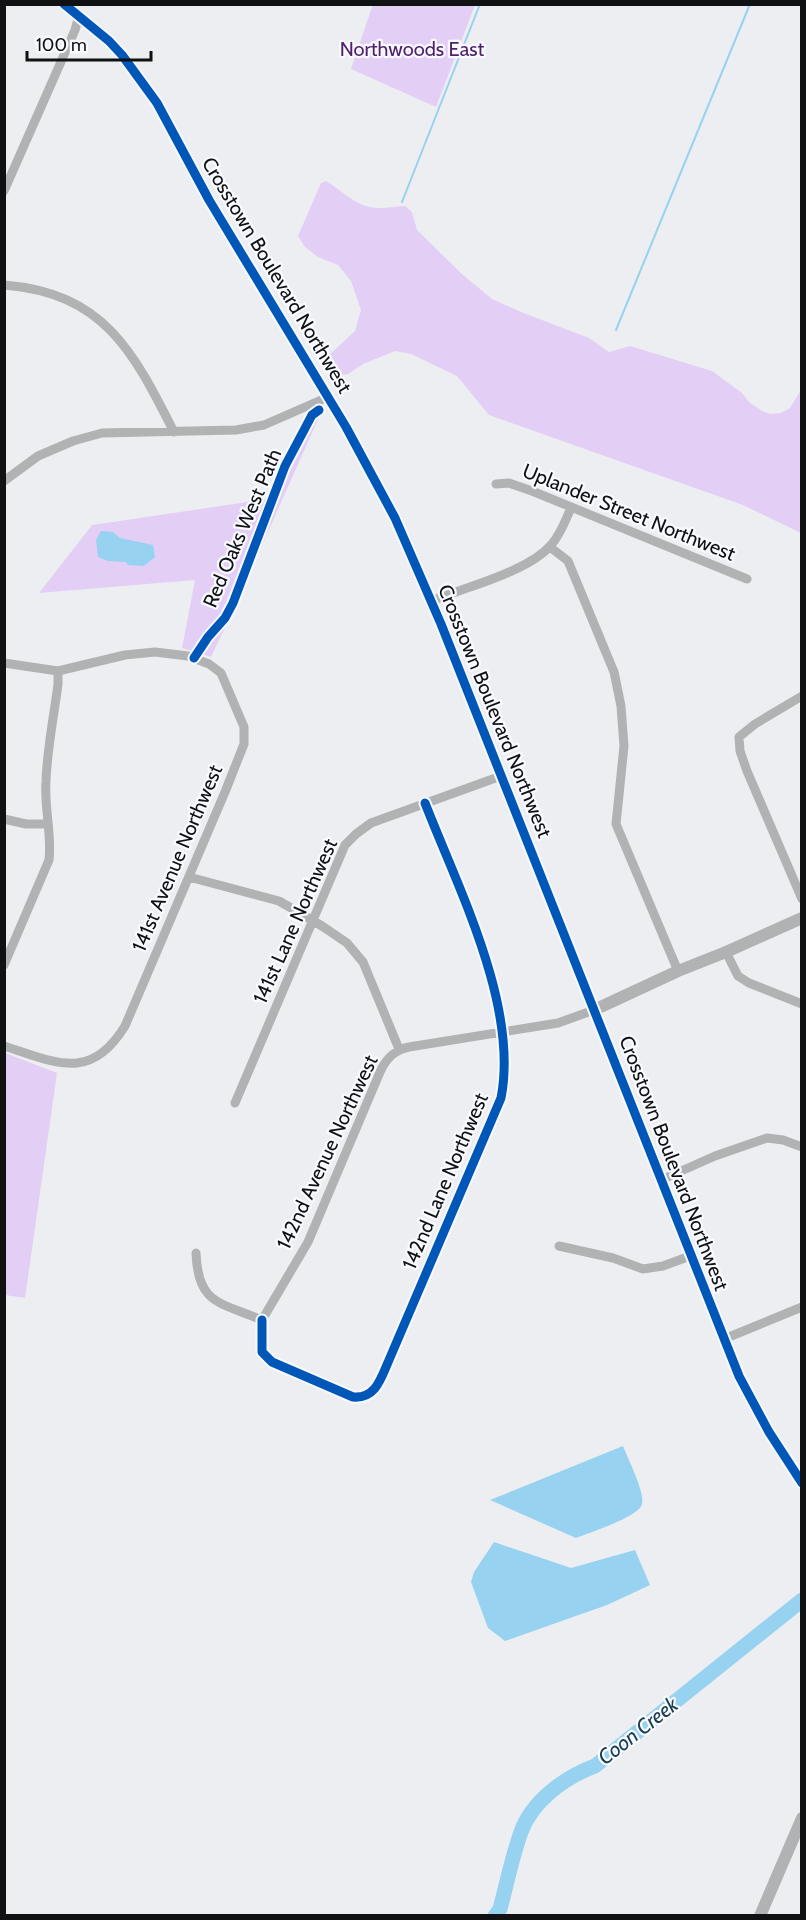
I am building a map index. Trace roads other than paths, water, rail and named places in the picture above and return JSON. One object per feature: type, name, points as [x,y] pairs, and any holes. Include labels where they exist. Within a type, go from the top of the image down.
[{"type":"street","name":"Crosstown Boulevard Northwest","points":[[64,4],[81,10],[122,55],[157,103],[214,208],[328,396],[386,500],[432,601],[724,1339],[753,1405],[801,1483]]},
{"type":"street","points":[[4,191],[75,30],[81,10]]},
{"type":"street","points":[[4,285],[52,294],[78,306],[105,324],[126,346],[151,386],[174,432]]},
{"type":"street","points":[[4,481],[38,456],[72,441],[102,434],[236,430],[264,425],[328,396]]},
{"type":"street","name":"Uplander Street Northwest","points":[[496,484],[509,483],[747,579]]},
{"type":"street","points":[[432,601],[517,569],[550,547],[562,530],[571,508]]},
{"type":"street","points":[[550,547],[568,561],[614,672],[621,706],[624,746],[616,824],[678,971]]},
{"type":"street","name":"141st Avenue Northwest","points":[[4,1046],[40,1059],[69,1064],[89,1060],[110,1048],[125,1026],[244,744],[244,727],[224,678],[217,668],[209,664],[188,656],[166,653],[125,655],[57,671]]},
{"type":"street","points":[[4,663],[57,671],[58,684],[46,779],[51,841],[49,860],[4,965]]},
{"type":"street","points":[[801,696],[755,724],[740,737],[740,751],[747,771],[801,899]]},
{"type":"street","name":"141st Lane Northwest","points":[[236,1103],[345,845],[371,823],[501,776]]},
{"type":"street","name":"142nd Lane Northwest","points":[[261,1320],[262,1352],[272,1362],[353,1397],[370,1395],[389,1360],[501,1098],[505,1068],[490,968],[425,803]]},
{"type":"street","points":[[4,819],[26,824],[48,824]]},
{"type":"street","points":[[189,877],[279,901],[347,943],[363,962],[399,1049]]},
{"type":"street","points":[[594,1010],[801,918]]},
{"type":"street","points":[[726,952],[738,976],[749,983],[801,1004]]},
{"type":"street","name":"142nd Avenue Northwest","points":[[261,1320],[308,1242],[385,1062],[399,1049],[558,1023],[594,1010]]},
{"type":"street","points":[[661,1180],[715,1156],[767,1138],[783,1140],[801,1147]]},
{"type":"street","points":[[559,1246],[613,1258],[643,1269],[663,1266],[690,1256]]},
{"type":"street","points":[[196,1253],[197,1272],[202,1289],[211,1299],[261,1320]]},
{"type":"street","points":[[724,1339],[801,1307]]},
{"type":"street","points":[[760,1916],[801,1818]]},
{"type":"water","points":[[101,531],[113,532],[120,538],[153,545],[155,557],[144,566],[128,565],[126,562],[108,561],[98,557],[96,540]]},
{"type":"water","points":[[623,1446],[639,1484],[642,1504],[632,1514],[601,1528],[576,1538],[490,1500]]},
{"type":"water","points":[[494,1542],[571,1568],[635,1550],[650,1585],[607,1605],[505,1641],[488,1628],[471,1582],[474,1572]]},
{"type":"waterway","points":[[402,202],[480,4]]},
{"type":"waterway","points":[[616,330],[750,4]]},
{"type":"waterway","name":"Coon Creek","points":[[495,1916],[500,1909],[521,1832],[541,1800],[572,1777],[595,1766],[802,1600]]},
{"type":"park label","name":"Northwoods East","points":[[412,49]]}]
